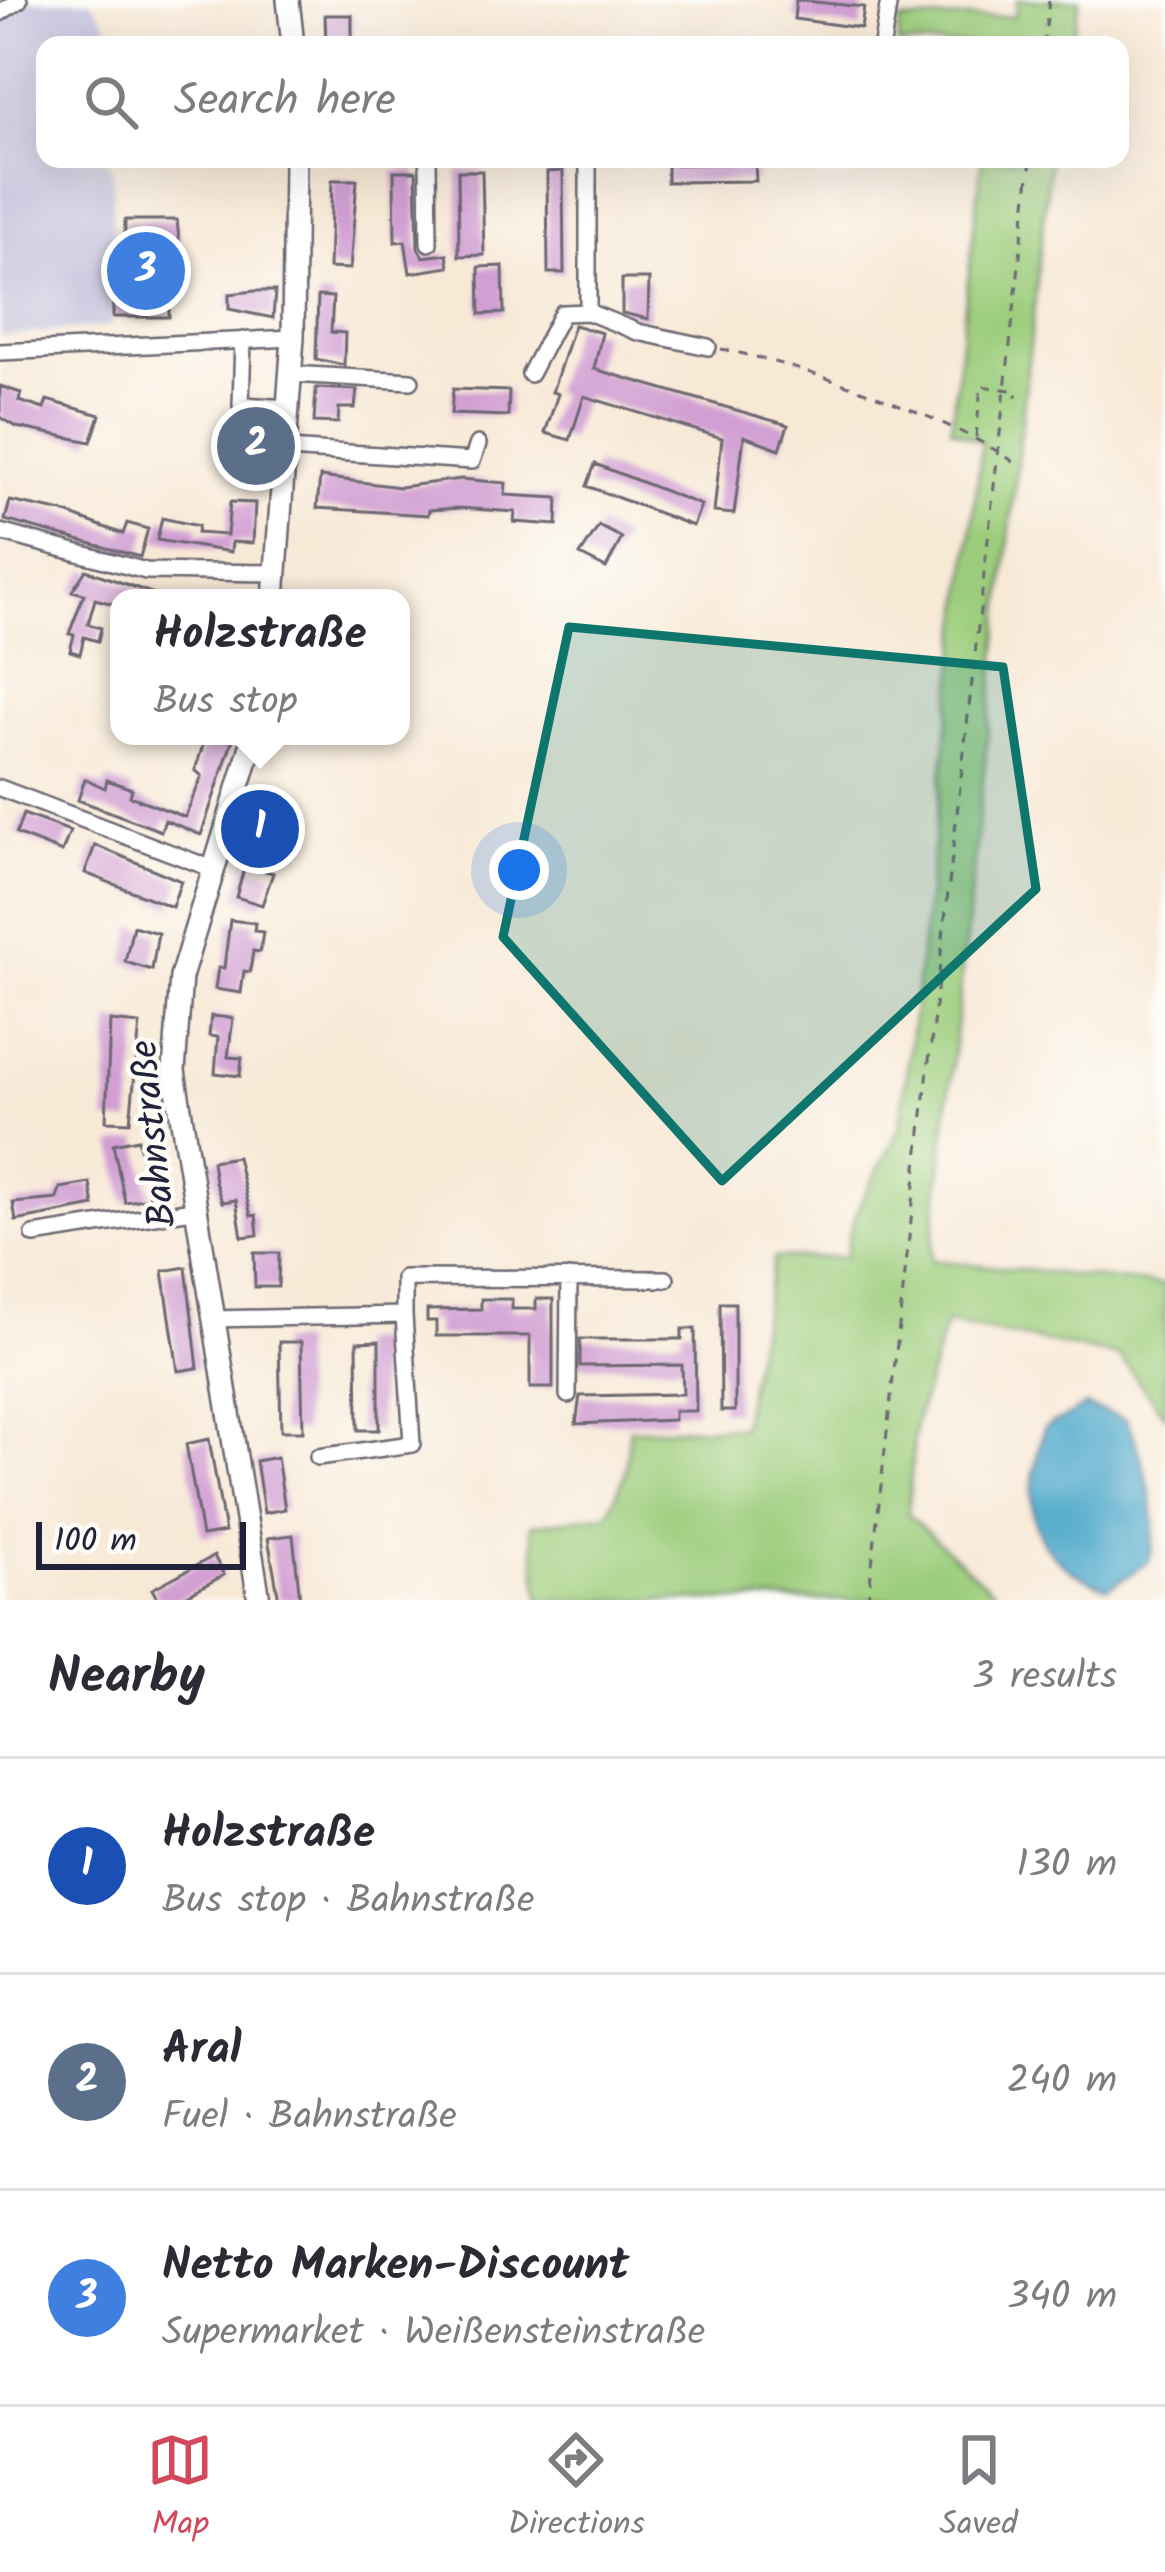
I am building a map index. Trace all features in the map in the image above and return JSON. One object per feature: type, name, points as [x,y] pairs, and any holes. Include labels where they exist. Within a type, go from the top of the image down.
[{"type":"main road","points":[[288,0],[292,36]]},
{"type":"main road","points":[[275,589],[291,374],[296,168]]},
{"type":"main road","name":"Bahnstraße","points":[[251,745],[181,977],[175,1098],[259,1600]]},
{"type":"street","points":[[0,13],[19,0]]},
{"type":"street","points":[[883,36],[889,0]]},
{"type":"street","points":[[428,168],[429,243]]},
{"type":"street","points":[[588,168],[588,312]]},
{"type":"street","points":[[530,374],[562,313],[588,312],[638,332],[708,347]]},
{"type":"street","points":[[0,352],[292,338]]},
{"type":"street","points":[[243,340],[241,405],[289,408]]},
{"type":"street","points":[[291,374],[411,381]]},
{"type":"street","points":[[287,449],[472,460],[478,444]]},
{"type":"street","points":[[0,532],[146,571],[276,573]]},
{"type":"street","points":[[0,788],[213,869]]},
{"type":"street","points":[[34,1235],[192,1210]]},
{"type":"street","points":[[318,1457],[412,1444],[404,1278],[666,1279]]},
{"type":"street","points":[[568,1395],[569,1278]]},
{"type":"street","points":[[211,1319],[404,1315]]},
{"type":"path","points":[[1045,36],[1049,0]]},
{"type":"path","points":[[868,1600],[1029,168]]},
{"type":"path","points":[[708,347],[761,357],[942,424],[997,448],[1019,466]]},
{"type":"path","points":[[976,439],[982,386],[1016,391],[1016,397]]},
{"type":"highlighted area","points":[[569,627],[1003,667],[1036,889],[722,1181],[503,937]]},
{"type":"shaded area","points":[[0,0],[91,0],[115,36],[36,36],[36,168],[113,169],[112,326],[0,336]]},
{"type":"green space","points":[[1017,0],[1080,0],[1073,36],[899,36],[900,21],[1015,16]]},
{"type":"green space","points":[[981,168],[1049,168],[931,1260],[1165,1285],[1165,1416],[1119,1356],[946,1323],[915,1424],[908,1515],[1003,1600],[540,1600],[531,1525],[608,1514],[625,1474],[630,1429],[741,1427],[774,1258],[846,1257],[853,1221],[900,1125],[982,443],[951,428]]},
{"type":"water","points":[[1086,1406],[1126,1419],[1145,1470],[1153,1510],[1148,1562],[1108,1588],[1059,1561],[1036,1526],[1032,1505],[1044,1428]]},
{"type":"building","points":[[796,0],[864,7],[861,28],[794,19]]},
{"type":"building","points":[[325,15],[352,15],[352,36],[326,36]]},
{"type":"building","points":[[667,168],[755,168],[756,181],[667,182]]},
{"type":"building","points":[[394,171],[416,171],[418,248],[423,257],[447,254],[449,267],[410,273],[405,241],[395,242]]},
{"type":"building","points":[[458,171],[482,171],[484,255],[459,256]]},
{"type":"building","points":[[563,171],[564,273],[548,273],[547,172]]},
{"type":"building","points":[[332,180],[357,180],[350,269],[329,268]]},
{"type":"building","points":[[125,220],[177,220],[181,261],[169,261],[169,317],[113,317],[113,297],[124,297]]},
{"type":"building","points":[[503,266],[504,313],[480,314],[479,267]]},
{"type":"building","points":[[622,279],[649,279],[648,319],[622,313]]},
{"type":"building","points":[[275,291],[273,318],[229,309],[229,294]]},
{"type":"building","points":[[318,296],[333,297],[331,332],[345,333],[344,365],[316,359]]},
{"type":"building","points":[[574,325],[602,333],[594,369],[788,425],[780,449],[744,436],[734,514],[714,512],[722,438],[584,396],[570,440],[545,433],[558,394],[552,392]]},
{"type":"building","points":[[0,386],[21,393],[19,401],[44,409],[47,400],[100,415],[91,442],[17,427],[0,417]]},
{"type":"building","points":[[316,388],[357,390],[355,408],[339,408],[338,423],[314,422]]},
{"type":"building","points":[[453,389],[509,391],[508,416],[451,414]]},
{"type":"building","points":[[595,464],[701,505],[693,526],[587,486]]},
{"type":"building","points":[[320,477],[400,487],[461,479],[506,483],[505,495],[558,498],[557,525],[514,522],[515,512],[459,508],[429,510],[428,515],[317,508]]},
{"type":"building","points":[[10,501],[63,512],[123,534],[127,523],[148,529],[140,557],[5,520]]},
{"type":"building","points":[[230,502],[255,503],[253,543],[232,542],[231,552],[157,540],[162,518],[198,526],[197,533],[227,535]]},
{"type":"building","points":[[599,526],[622,538],[606,568],[580,555]]},
{"type":"building","points":[[86,570],[140,589],[110,589],[110,603],[95,599],[88,624],[101,628],[98,641],[84,637],[80,654],[70,651],[74,635],[69,634],[84,594],[72,591]]},
{"type":"building","points":[[203,745],[231,745],[201,835],[165,820],[161,831],[78,800],[85,779],[105,788],[107,780],[132,789],[130,796],[185,817],[202,776],[195,770]]},
{"type":"building","points":[[23,814],[70,831],[62,852],[16,834]]},
{"type":"building","points":[[95,845],[181,881],[172,907],[85,873]]},
{"type":"building","points":[[245,865],[273,873],[262,905],[236,897]]},
{"type":"building","points":[[230,920],[255,923],[254,931],[263,932],[260,952],[253,951],[250,972],[244,971],[241,993],[215,989],[218,968],[224,968]]},
{"type":"building","points":[[133,926],[158,933],[152,970],[125,962]]},
{"type":"building","points":[[211,1016],[233,1018],[228,1057],[242,1058],[240,1076],[215,1073],[218,1037],[209,1036]]},
{"type":"building","points":[[110,1021],[140,1024],[130,1122],[106,1121]]},
{"type":"building","points":[[138,1139],[150,1198],[125,1202],[113,1144]]},
{"type":"building","points":[[237,1157],[258,1235],[242,1237],[236,1200],[222,1202],[215,1182],[212,1161]]},
{"type":"building","points":[[90,1183],[94,1206],[16,1221],[13,1203],[57,1199],[60,1188]]},
{"type":"building","points":[[254,1253],[279,1253],[278,1287],[255,1287]]},
{"type":"building","points":[[186,1267],[198,1368],[178,1371],[163,1271]]},
{"type":"building","points":[[481,1299],[512,1299],[512,1309],[536,1309],[536,1299],[553,1299],[553,1388],[530,1388],[530,1336],[436,1336],[436,1321],[427,1321],[427,1310],[481,1309]]},
{"type":"building","points":[[720,1303],[735,1303],[735,1411],[721,1411]]},
{"type":"building","points":[[682,1329],[695,1329],[696,1411],[674,1411],[674,1420],[576,1424],[580,1396],[683,1394],[682,1365],[580,1366],[580,1339],[682,1339]]},
{"type":"building","points":[[379,1341],[379,1430],[358,1430],[357,1342]]},
{"type":"building","points":[[279,1342],[301,1342],[303,1431],[281,1431]]},
{"type":"building","points":[[209,1439],[225,1532],[202,1536],[186,1444]]},
{"type":"building","points":[[277,1457],[285,1509],[264,1513],[256,1461]]},
{"type":"building","points":[[293,1535],[300,1600],[279,1600],[268,1538]]},
{"type":"building","points":[[214,1556],[224,1575],[178,1600],[158,1600],[152,1589]]},
{"type":"place","name":"Netto Marken-Discount","points":[[146,271]]},
{"type":"place","name":"Aral","points":[[256,446]]},
{"type":"place","name":"Holzstraße","points":[[260,829]]}]
